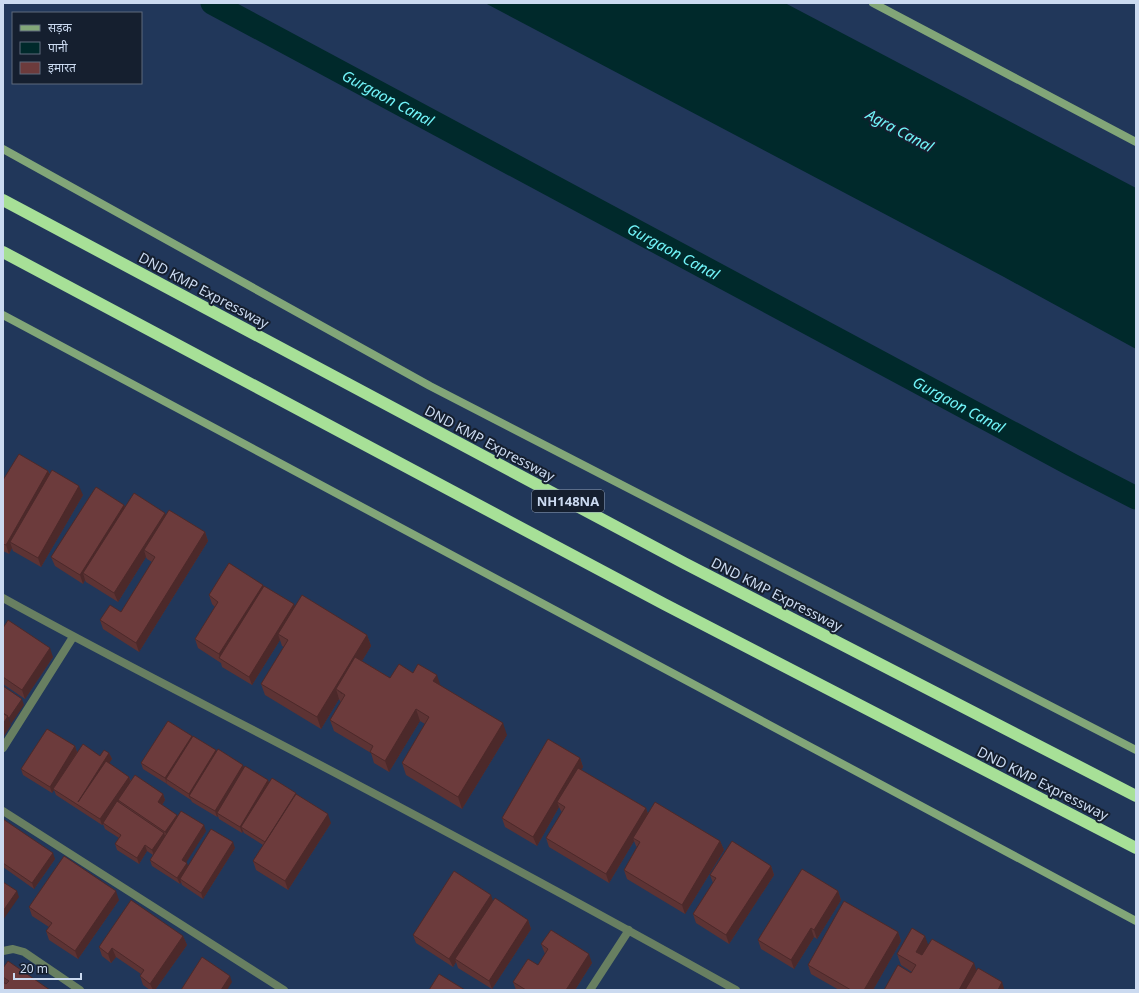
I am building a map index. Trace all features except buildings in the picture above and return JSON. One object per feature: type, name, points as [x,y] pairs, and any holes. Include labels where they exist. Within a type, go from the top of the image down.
[{"type":"highway","name":"DND KMP Expressway","points":[[3,200],[684,563],[1136,796]]},
{"type":"highway","name":"DND KMP Expressway","points":[[3,252],[664,604],[1136,848]]},
{"type":"street","points":[[873,3],[1136,142]]},
{"type":"street","points":[[3,150],[430,386],[1136,750]]},
{"type":"street","points":[[3,315],[1136,921]]},
{"type":"street","points":[[3,598],[73,637],[357,784],[629,930],[736,990]]},
{"type":"street","points":[[3,748],[73,637]]},
{"type":"street","points":[[3,811],[284,990]]},
{"type":"street","points":[[590,990],[629,930]]},
{"type":"street","points":[[3,951],[14,949],[24,952],[80,990]]},
{"type":"water","name":"Agra Canal","points":[[485,3],[785,3],[1136,188],[1136,349],[1004,277]]},
{"type":"waterway","name":"Gurgaon Canal","points":[[212,3],[1136,498]]}]
